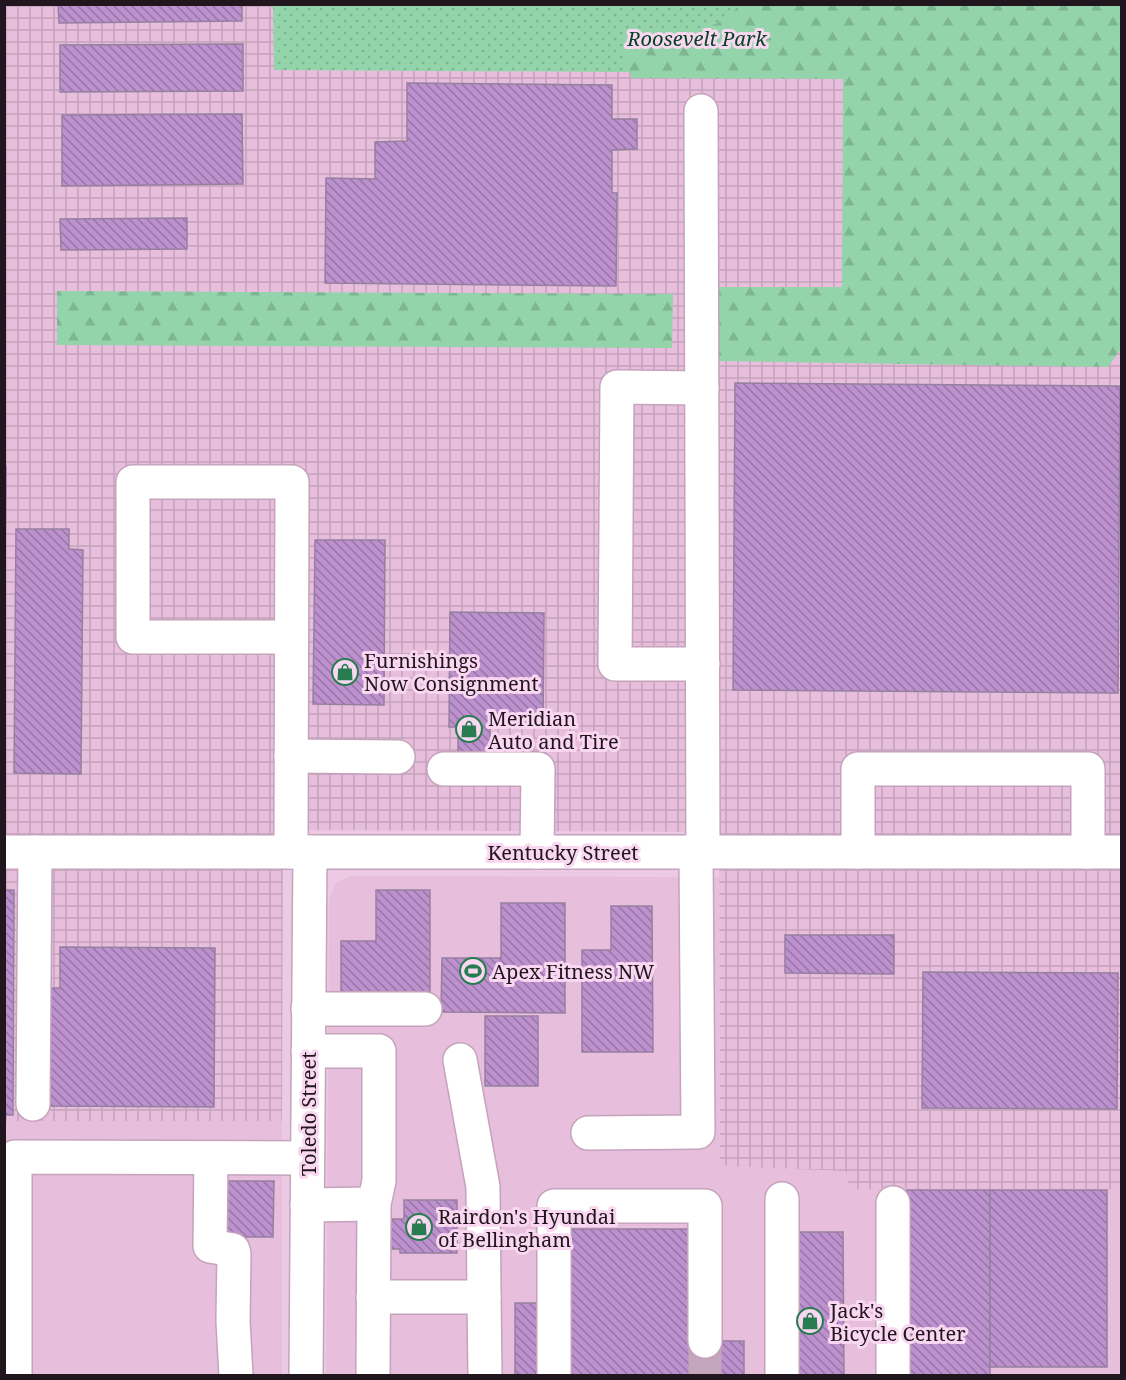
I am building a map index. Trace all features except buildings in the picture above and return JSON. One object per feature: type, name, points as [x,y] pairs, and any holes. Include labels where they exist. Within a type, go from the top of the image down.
[{"type":"street","points":[[588,1133],[698,1132],[703,664],[701,111]]},
{"type":"street","points":[[702,388],[617,387],[615,664],[703,664]]},
{"type":"street","name":"Toledo Street","points":[[291,637],[133,637],[133,482],[292,482],[291,756],[300,852],[308,1009],[306,1376]]},
{"type":"street","points":[[291,756],[398,757]]},
{"type":"street","points":[[444,769],[538,769],[537,852]]},
{"type":"street","points":[[858,852],[858,769],[1088,769],[1088,852]]},
{"type":"street","points":[[20,852],[33,1104]]},
{"type":"street","name":"Kentucky Street","points":[[20,852],[1122,852]]},
{"type":"street","points":[[308,1009],[425,1009]]},
{"type":"street","points":[[308,1051],[379,1051],[379,1181],[374,1204],[373,1376]]},
{"type":"street","points":[[460,1060],[483,1187],[484,1376]]},
{"type":"street","points":[[15,1376],[10,1157],[308,1158]]},
{"type":"street","points":[[211,1158],[210,1246],[228,1248],[233,1250],[234,1254],[233,1321],[236,1376]]},
{"type":"street","points":[[782,1199],[782,1376]]},
{"type":"street","points":[[893,1203],[893,1376]]},
{"type":"street","points":[[307,1204],[374,1204]]},
{"type":"street","points":[[554,1376],[554,1206],[705,1206],[705,1341]]},
{"type":"street","points":[[373,1297],[484,1297]]},
{"type":"shaded area","points":[[5,5],[273,5],[274,70],[615,72],[1121,67],[1121,1189],[849,1189],[846,1171],[720,1166],[719,832],[283,830],[282,1121],[5,1121]]},
{"type":"shaded area","points":[[350,876],[719,877],[720,1166],[846,1171],[850,1189],[1121,1189],[1121,1375],[326,1376],[329,898],[336,883]]},
{"type":"shaded area","points":[[4,890],[18,1121],[282,1121],[282,1375],[5,1375]]},
{"type":"green space","name":"Roosevelt Park","points":[[273,5],[1121,5],[1121,67],[616,72],[274,70]]},
{"type":"green space","points":[[739,5],[1121,5],[1121,349],[1108,367],[715,361],[715,287],[842,287],[843,79],[632,78],[623,55],[623,35],[670,34],[701,29],[728,16]]},
{"type":"green space","points":[[57,291],[673,294],[672,348],[57,345]]},
{"type":"tunnel","points":[[705,1341],[705,1376]]},
{"type":"place","name":"Furnishings Now Consignment","points":[[345,672]]},
{"type":"place","name":"Meridian Auto and Tire","points":[[469,729]]},
{"type":"place","name":"Apex Fitness NW","points":[[473,971]]},
{"type":"place","name":"Rairdon's Hyundai of Bellingham","points":[[419,1227]]},
{"type":"place","name":"Jack's Bicycle Center","points":[[810,1321]]}]
